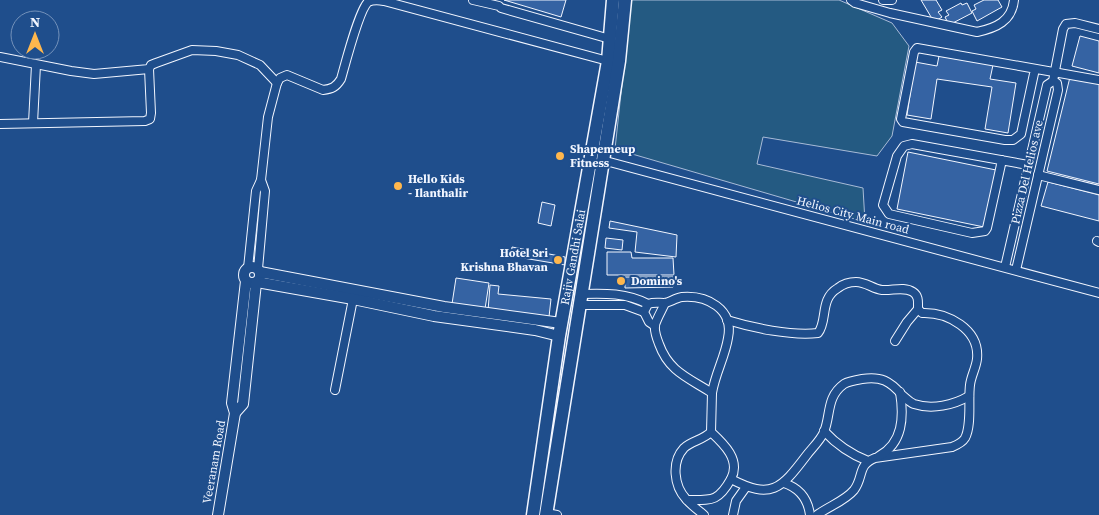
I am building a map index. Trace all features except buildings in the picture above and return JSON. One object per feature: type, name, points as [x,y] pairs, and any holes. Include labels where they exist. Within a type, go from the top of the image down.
[{"type":"main road","name":"Rajiv Gandhi Salai","points":[[545,515],[559,336],[608,61],[614,0]]},
{"type":"main road","name":"Rajiv Gandhi Salai","points":[[545,515],[619,61],[625,0]]},
{"type":"street","points":[[253,282],[260,277],[250,257],[256,191],[261,180],[268,118],[277,83],[280,78],[287,75],[324,90],[337,85],[341,79],[361,15],[368,2],[372,0],[384,1],[608,61]]},
{"type":"street","points":[[473,0],[498,3],[501,8],[610,39]]},
{"type":"street","points":[[851,0],[855,3],[890,13],[977,32],[991,29],[1009,16],[1014,0]]},
{"type":"street","points":[[883,0],[892,0]]},
{"type":"street","name":"Pizza Del Helios ave","points":[[1053,82],[1063,29],[1066,24],[1075,23],[1099,29]]},
{"type":"street","points":[[1035,69],[1021,134],[1012,140],[903,122],[901,119],[914,52],[917,48],[1099,80]]},
{"type":"street","points":[[0,124],[145,121],[150,119],[151,113],[151,65],[192,50],[216,50],[238,55],[260,65],[277,83]]},
{"type":"street","points":[[0,57],[94,74],[150,69]]},
{"type":"street","points":[[33,123],[36,65]]},
{"type":"street","name":"Pizza Del Helios ave","points":[[1005,268],[1047,85],[1053,82]]},
{"type":"street","name":"Pizza Del Helios ave","points":[[1016,270],[1058,90],[1058,85],[1053,82]]},
{"type":"street","points":[[1002,160],[987,228],[984,231],[972,233],[889,214],[883,205],[897,156],[904,146],[912,144],[1002,160],[1028,165]]},
{"type":"street","name":"Helios City Main road","points":[[602,160],[1099,293]]},
{"type":"street","points":[[1038,175],[1099,190]]},
{"type":"street","points":[[256,267],[265,191],[261,180]]},
{"type":"street","points":[[369,297],[353,299],[253,282],[244,274],[256,267],[369,297],[559,336]]},
{"type":"street","name":"Veeranam Road","points":[[218,515],[235,413],[243,404],[253,282]]},
{"type":"street","points":[[727,320],[746,326],[787,332],[818,332],[822,327],[826,304],[831,293],[853,282],[860,282],[883,290],[908,289],[915,293],[918,299],[918,309],[895,341]]},
{"type":"street","points":[[580,300],[606,294],[628,296],[648,304],[665,303],[684,297],[709,300],[720,307],[730,328],[714,382],[711,432],[708,436],[685,447],[676,464],[677,484],[687,500],[704,515]]},
{"type":"street","points":[[335,390],[353,299]]},
{"type":"street","points":[[580,300],[625,305],[644,312],[649,322],[655,326]]},
{"type":"street","points":[[665,303],[655,326],[657,339],[666,362],[712,393]]},
{"type":"street","points":[[644,312],[648,304]]},
{"type":"street","points":[[824,431],[836,444],[854,456],[871,459],[952,447],[961,443],[965,438],[968,424],[970,382],[977,357],[976,349],[966,330],[950,317],[938,313],[922,313],[918,309]]},
{"type":"street","points":[[443,312],[562,323]]},
{"type":"street","points":[[731,479],[746,487],[758,490],[774,488],[784,483],[798,468],[824,431],[830,405],[838,389],[846,383],[877,378],[890,383],[913,404],[921,405],[940,406],[958,402],[969,396]]},
{"type":"street","points":[[818,515],[829,506],[846,498],[859,482],[862,468],[871,459],[892,447],[897,438],[902,413],[900,392]]},
{"type":"street","points":[[687,500],[705,500],[718,497],[726,489],[735,470],[731,456],[711,432]]},
{"type":"street","points":[[784,483],[793,486],[802,494],[808,505],[810,515]]},
{"type":"street","points":[[733,515],[736,501],[746,487]]},
{"type":"shaded area","points":[[631,0],[839,0],[892,23],[909,46],[892,136],[877,156],[763,137],[757,164],[863,188],[865,222],[615,149]]},
{"type":"place","name":"Shapemeup Fitness","points":[[560,156]]},
{"type":"place","name":"Hello Kids - Ilanthalir","points":[[398,186]]},
{"type":"place","name":"Hotel Sri Krishna Bhavan","points":[[558,260]]},
{"type":"place","name":"Domino's","points":[[621,281]]}]
